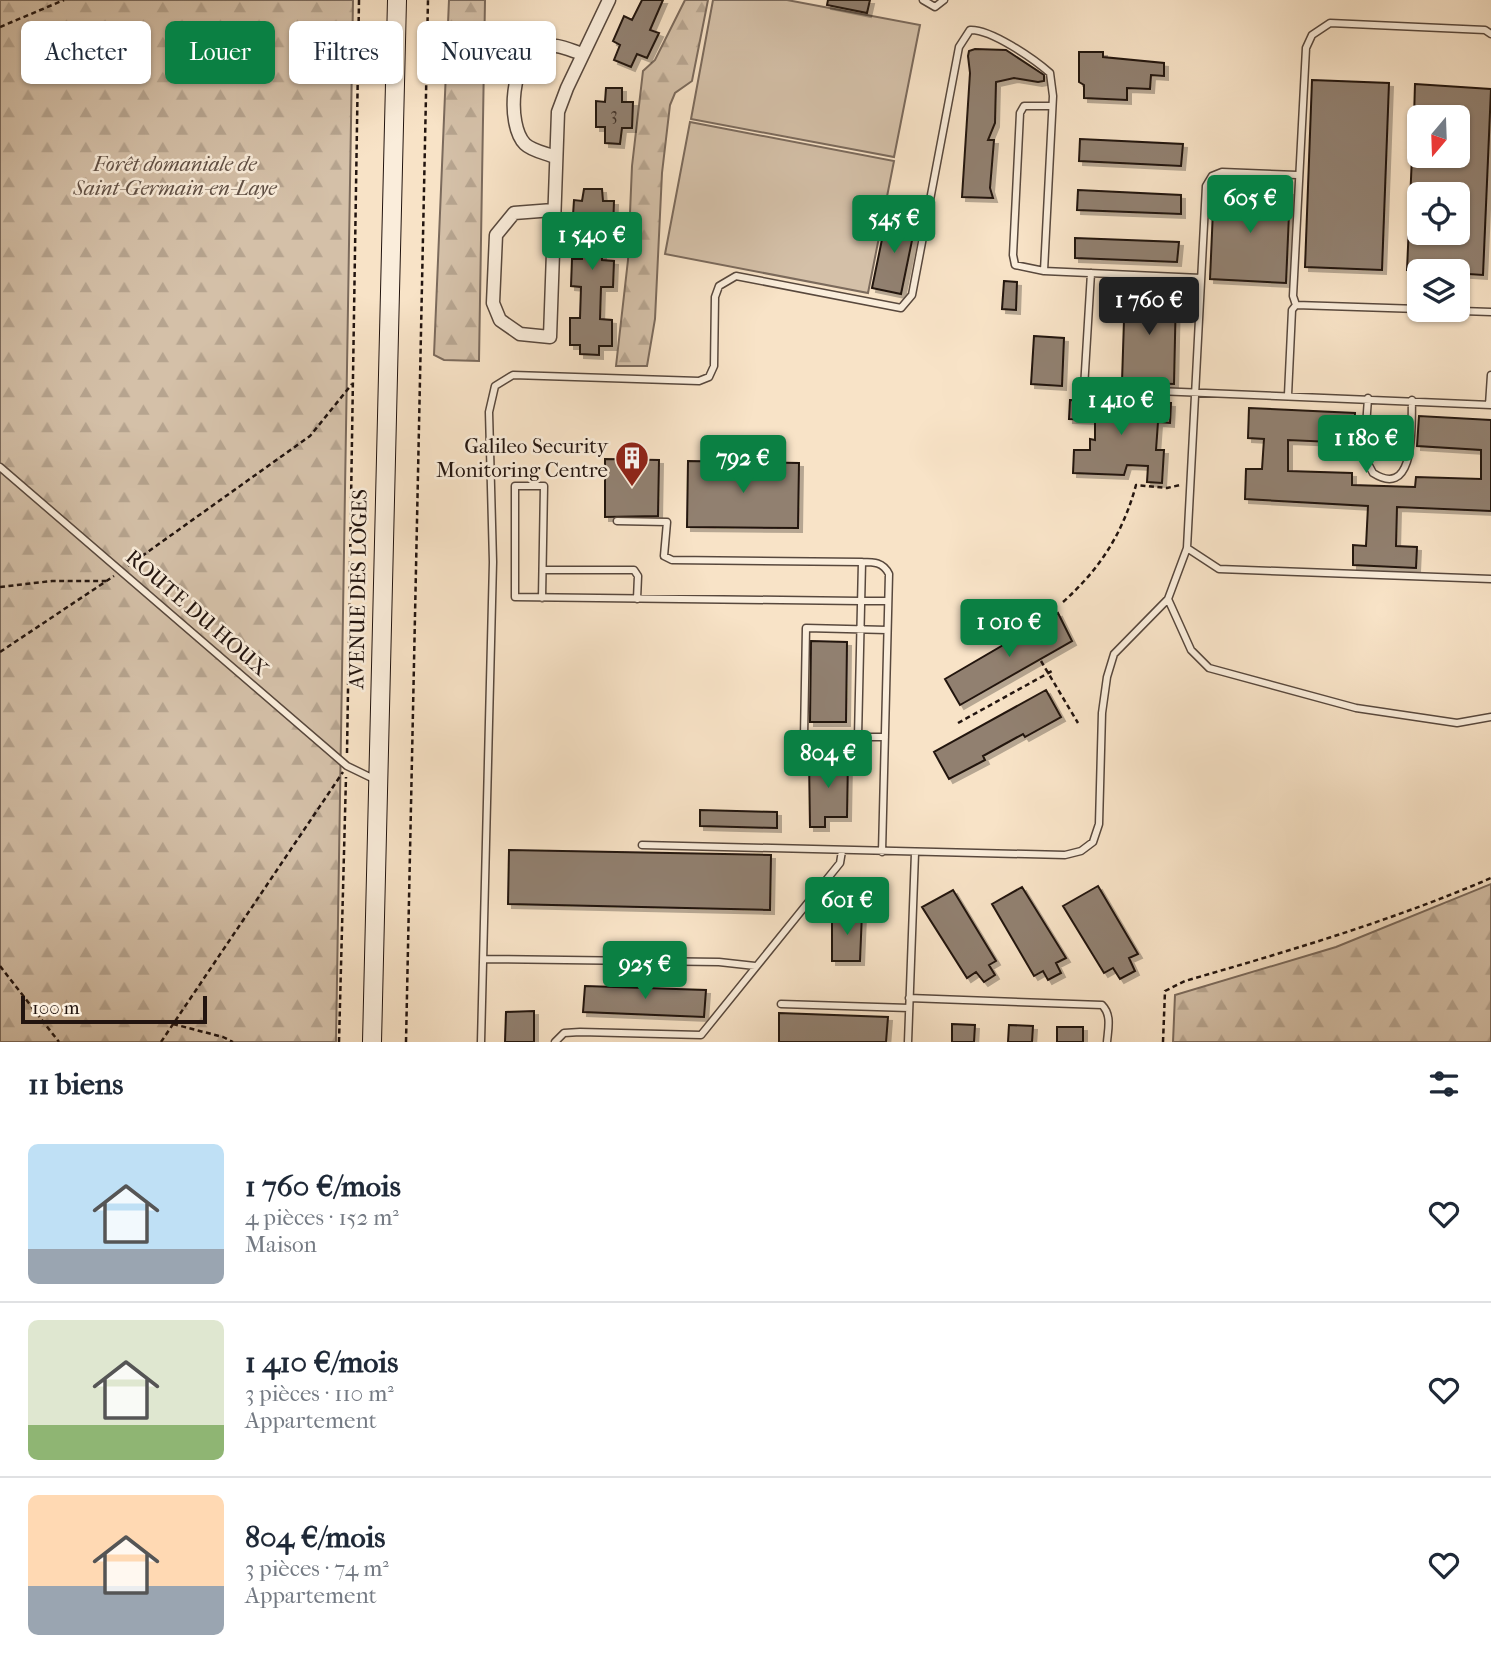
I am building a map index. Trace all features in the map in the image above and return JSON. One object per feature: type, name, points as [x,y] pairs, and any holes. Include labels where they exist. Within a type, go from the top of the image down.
[{"type":"main road","name":"AVENUE DES LOGES","points":[[388,0],[391,137]]},
{"type":"main road","name":"AVENUE DES LOGES","points":[[372,1042],[391,137],[397,0]]},
{"type":"street","points":[[553,210],[525,210],[514,213],[496,235],[493,303],[500,320],[520,334],[550,337],[558,112],[610,0]]},
{"type":"street","points":[[555,157],[528,147],[520,136],[515,113],[517,71],[522,60],[541,46],[553,45],[583,54]]},
{"type":"lane","points":[[923,0],[935,7],[944,0]]},
{"type":"lane","points":[[1296,305],[1293,296],[1297,174],[1307,48],[1320,27],[1330,23],[1485,30],[1491,34]]},
{"type":"lane","points":[[481,1042],[493,562],[489,412],[495,386],[513,375],[699,381],[709,377],[714,366],[715,297],[719,286],[737,276],[901,308],[912,295],[963,37],[970,30],[980,30],[1041,65],[1050,73],[1052,106],[1044,271]]},
{"type":"lane","points":[[1052,106],[1024,106],[1020,113],[1013,242],[1015,265],[1044,271],[1201,278]]},
{"type":"lane","points":[[642,845],[1065,855],[1081,851],[1093,842],[1099,824],[1102,713],[1107,677],[1114,654],[1125,639],[1168,599],[1187,548],[1206,186],[1212,176],[1222,172],[1297,174]]},
{"type":"lane","points":[[1091,273],[1084,388],[1490,405],[1491,375]]},
{"type":"lane","points":[[1296,305],[1407,309]]},
{"type":"lane","points":[[1288,395],[1292,310],[1296,305]]},
{"type":"lane","points":[[1470,311],[1491,312]]},
{"type":"lane","points":[[1368,398],[1364,456],[1373,473],[1390,477],[1400,474],[1409,463],[1412,400]]},
{"type":"lane","name":"ROUTE DU HOUX","points":[[0,467],[347,766],[376,780]]},
{"type":"lane","points":[[542,597],[544,486],[515,486],[515,597],[888,601]]},
{"type":"lane","points":[[617,521],[667,522],[664,556],[672,560],[862,562],[886,567],[889,574],[882,852]]},
{"type":"lane","points":[[1187,548],[1219,569],[1491,579]]},
{"type":"lane","points":[[858,737],[862,562]]},
{"type":"lane","points":[[543,570],[634,570],[638,576],[637,598]]},
{"type":"lane","points":[[1168,599],[1191,650],[1209,668],[1382,712],[1457,723],[1491,718]]},
{"type":"lane","points":[[884,737],[804,737],[806,628],[887,630]]},
{"type":"lane","points":[[555,1042],[564,1033],[701,1035],[840,863],[842,851]]},
{"type":"lane","points":[[908,1042],[915,853]]},
{"type":"lane","points":[[485,959],[719,962],[755,966]]},
{"type":"lane","points":[[909,998],[1102,1005],[1107,1010],[1109,1021],[1107,1042]]},
{"type":"lane","points":[[781,1004],[909,1008]]},
{"type":"path","points":[[0,27],[64,0]]},
{"type":"path","points":[[339,1042],[347,766],[359,0]]},
{"type":"path","points":[[405,1042],[428,0]]},
{"type":"path","points":[[0,652],[122,571],[310,436],[353,383]]},
{"type":"path","points":[[1063,602],[1087,582],[1103,560],[1125,521],[1136,485],[1167,488],[1190,483]]},
{"type":"path","points":[[0,587],[52,581],[106,581]]},
{"type":"path","points":[[1041,661],[1050,672],[1077,723]]},
{"type":"path","points":[[958,723],[1050,672]]},
{"type":"path","points":[[161,1042],[347,766]]},
{"type":"path","points":[[1163,1042],[1165,991],[1185,981],[1340,936],[1491,878]]},
{"type":"path","points":[[0,966],[59,1042]]},
{"type":"path","points":[[173,1024],[233,1042]]},
{"type":"green space","name":"Forêt domaniale de Saint-Germain-en-Laye","points":[[0,0],[353,0],[353,21],[289,21],[289,84],[352,84],[336,1042],[0,1042]]},
{"type":"green space","points":[[449,0],[485,0],[485,21],[448,21]]},
{"type":"green space","points":[[685,0],[708,0],[692,81],[675,93],[670,105],[662,173],[655,319],[647,366],[616,366],[628,260],[632,166],[643,71],[655,60]]},
{"type":"green space","points":[[713,0],[787,0],[920,25],[894,157],[691,119]]},
{"type":"green space","points":[[445,84],[484,84],[479,361],[444,360],[434,355]]},
{"type":"green space","points":[[690,122],[894,161],[868,293],[665,254]]},
{"type":"green space","points":[[1491,884],[1491,1042],[1173,1042],[1175,995],[1336,947]]},
{"type":"building","points":[[642,0],[663,0],[650,30],[659,33],[647,58],[637,54],[631,67],[614,60],[620,45],[613,41],[624,16],[632,20]]},
{"type":"building","points":[[828,0],[870,0],[867,13],[827,5]]},
{"type":"building","points":[[1006,50],[1044,75],[1044,81],[1038,82],[1014,78],[996,82],[995,123],[988,140],[994,140],[990,188],[993,198],[962,197],[970,73],[968,56],[969,51]]},
{"type":"building","points":[[1079,52],[1103,52],[1103,57],[1164,63],[1164,76],[1151,75],[1150,89],[1127,88],[1127,100],[1084,98],[1084,85],[1079,82]]},
{"type":"building","points":[[1312,80],[1389,83],[1382,270],[1305,267]]},
{"type":"building","points":[[1415,84],[1491,89],[1483,275],[1470,274],[1470,259],[1407,259],[1408,245],[1470,245],[1470,182],[1411,182],[1411,168],[1470,168],[1470,105],[1414,105]]},
{"type":"building","points":[[606,88],[622,88],[622,102],[633,102],[632,128],[622,128],[620,144],[605,143],[605,127],[596,127],[596,101],[605,102]]},
{"type":"building","points":[[1080,139],[1183,144],[1181,166],[1079,161]]},
{"type":"building","points":[[1214,187],[1290,191],[1286,283],[1210,279]]},
{"type":"building","points":[[584,189],[602,189],[603,201],[614,201],[613,230],[602,231],[602,260],[614,261],[613,287],[601,287],[600,319],[612,320],[612,346],[599,346],[599,355],[580,354],[580,345],[570,345],[570,318],[580,318],[581,287],[571,286],[572,259],[582,259],[582,231],[572,230],[574,200],[582,201]]},
{"type":"building","points":[[1078,190],[1181,195],[1181,214],[1077,210]]},
{"type":"building","points":[[887,215],[916,221],[901,294],[872,288]]},
{"type":"building","points":[[1075,238],[1179,242],[1177,262],[1075,258]]},
{"type":"building","points":[[1004,281],[1017,282],[1016,310],[1002,309]]},
{"type":"building","points":[[1125,289],[1176,292],[1174,384],[1122,382]]},
{"type":"building","points":[[1034,336],[1064,338],[1062,386],[1031,384]]},
{"type":"building","points":[[1070,400],[1171,403],[1170,423],[1158,422],[1156,450],[1164,450],[1162,483],[1147,482],[1148,466],[1127,465],[1124,475],[1073,473],[1074,450],[1090,450],[1090,439],[1095,440],[1095,420],[1069,419]]},
{"type":"building","points":[[1249,408],[1355,413],[1354,443],[1288,440],[1288,471],[1352,473],[1352,485],[1415,487],[1416,477],[1481,479],[1481,450],[1417,446],[1419,416],[1491,420],[1491,511],[1397,507],[1396,546],[1417,547],[1416,568],[1353,565],[1353,545],[1366,546],[1368,506],[1245,499],[1246,469],[1262,469],[1264,439],[1248,438]]},
{"type":"building","name":"Galileo Security Monitoring Centre","points":[[605,459],[659,460],[658,516],[605,517]]},
{"type":"building","points":[[688,461],[799,463],[798,528],[687,527]]},
{"type":"building","points":[[1058,613],[1072,641],[960,705],[945,679]]},
{"type":"building","points":[[811,641],[847,642],[846,722],[810,722]]},
{"type":"building","points":[[1046,690],[1061,717],[983,756],[985,760],[949,779],[934,752]]},
{"type":"building","points":[[809,759],[848,759],[847,817],[825,817],[825,827],[810,827]]},
{"type":"building","points":[[700,810],[777,812],[777,828],[700,826]]},
{"type":"building","points":[[509,850],[771,855],[770,910],[508,904]]},
{"type":"building","points":[[1098,886],[1138,954],[1129,958],[1135,971],[1120,979],[1113,968],[1104,973],[1063,906]]},
{"type":"building","points":[[1022,887],[1066,958],[1056,963],[1061,973],[1048,980],[1043,971],[1034,976],[992,904]]},
{"type":"building","points":[[953,890],[996,961],[989,965],[995,975],[984,982],[976,972],[967,978],[922,907]]},
{"type":"building","points":[[862,913],[860,961],[832,961],[832,915]]},
{"type":"building","points":[[585,986],[706,990],[704,1017],[583,1012]]},
{"type":"building","points":[[534,1011],[534,1042],[505,1042],[506,1012]]},
{"type":"building","points":[[779,1013],[888,1017],[886,1042],[779,1042]]},
{"type":"building","points":[[952,1024],[975,1025],[974,1042],[952,1042]]},
{"type":"building","points":[[1009,1025],[1033,1026],[1032,1042],[1008,1042]]},
{"type":"building","points":[[1057,1027],[1083,1027],[1083,1042],[1057,1042]]},
{"type":"place","name":"Galileo Security Monitoring Centre","points":[[632,488]]}]
